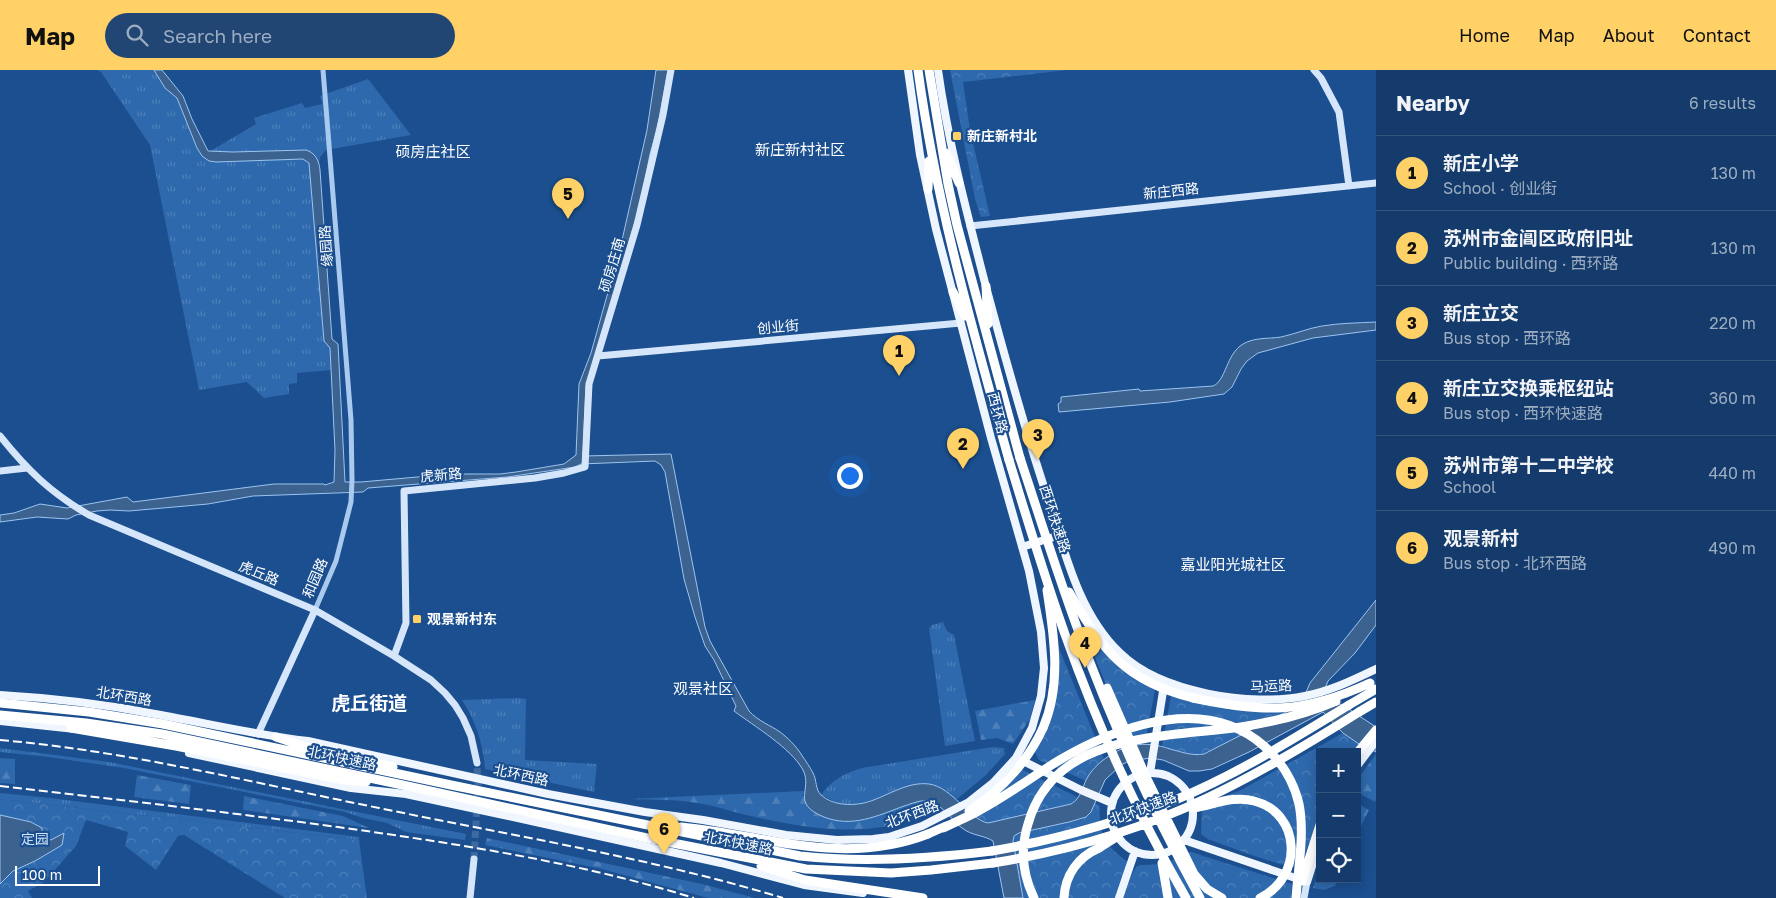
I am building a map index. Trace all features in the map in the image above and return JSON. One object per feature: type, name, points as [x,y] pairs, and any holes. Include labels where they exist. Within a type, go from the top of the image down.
[{"type":"highway","name":"西环快速路","points":[[918,70],[930,146],[946,227],[1009,460],[1045,575],[1066,637],[1099,722],[1127,786],[1160,853],[1186,898]]},
{"type":"highway","name":"西环快速路","points":[[929,70],[940,142],[957,226],[1020,458],[1078,631],[1113,720],[1200,898]]},
{"type":"highway","points":[[940,142],[959,182]]},
{"type":"highway","points":[[928,188],[930,146]]},
{"type":"highway","points":[[986,286],[989,344]]},
{"type":"highway","points":[[953,292],[974,334]]},
{"type":"highway","points":[[1058,572],[1092,631],[1111,654],[1135,674],[1167,691],[1210,702],[1253,708],[1299,707],[1336,699]]},
{"type":"highway","points":[[943,828],[978,805],[1005,782],[1031,750],[1046,724],[1053,696],[1055,671],[1053,630],[1045,575]]},
{"type":"highway","points":[[1067,588],[1104,683],[1146,777],[1194,874],[1207,888],[1222,898]]},
{"type":"highway","points":[[1034,898],[1024,865],[1027,827],[1031,814],[1041,795],[1053,780],[1070,765],[1095,751],[1120,743],[1149,737],[1238,728],[1304,713],[1374,684]]},
{"type":"highway","name":"北环快速路","points":[[0,703],[89,712],[163,724],[762,849],[828,859],[872,861],[909,860],[1021,846],[1087,830],[1175,800],[1238,770],[1349,705],[1374,684]]},
{"type":"highway","name":"北环快速路","points":[[0,715],[86,723],[162,734],[718,853],[806,869],[863,873],[911,872],[993,863],[1054,851],[1131,828],[1179,810],[1249,777],[1376,702]]},
{"type":"highway","points":[[646,824],[712,830],[791,845],[853,848],[890,846],[928,834],[980,811],[1056,763],[1101,739],[1137,726],[1161,721],[1191,718],[1211,720],[1237,728],[1261,744],[1276,758],[1292,784],[1298,802],[1301,822],[1296,898]]},
{"type":"highway","points":[[71,728],[176,746],[344,780],[398,784]]},
{"type":"highway","points":[[1361,748],[1376,730]]},
{"type":"highway","points":[[276,737],[306,747],[401,768],[451,785]]},
{"type":"highway","points":[[1179,810],[1242,799],[1260,802],[1278,816],[1286,827],[1291,840],[1291,864],[1280,884],[1260,898]]},
{"type":"highway","points":[[1064,898],[1068,878],[1077,863],[1088,854],[1131,828]]},
{"type":"highway","points":[[1296,898],[1316,836]]},
{"type":"highway","points":[[718,853],[805,880],[923,898]]},
{"type":"highway","points":[[1160,853],[1168,898]]},
{"type":"main road","name":"西环路","points":[[908,70],[920,155],[961,323],[1035,597],[1040,626],[1044,677],[1036,718],[1016,758]]},
{"type":"main road","name":"西环路","points":[[938,70],[959,182],[1025,431],[1083,601],[1106,638],[1121,655],[1132,664],[1165,680]]},
{"type":"main road","points":[[1022,547],[1060,535]]},
{"type":"main road","name":"马运路","points":[[1165,680],[1233,698],[1288,699],[1330,690],[1376,669]]},
{"type":"main road","points":[[1151,769],[1165,680]]},
{"type":"main road","name":"北环西路","points":[[0,695],[42,698],[131,710],[258,734],[308,741],[548,794],[645,812],[703,820],[797,837],[837,840],[873,839],[906,832],[945,816],[969,802],[992,783],[1016,758]]},
{"type":"main road","points":[[0,721],[71,728],[351,788],[406,794],[721,863],[804,885],[896,898]]},
{"type":"main road","points":[[1361,760],[1376,741]]},
{"type":"main road","points":[[1016,758],[1112,803]]},
{"type":"main road","points":[[1151,769],[1171,777],[1183,787],[1189,796],[1193,811],[1193,821],[1184,840],[1176,847],[1161,854],[1146,854],[1135,851],[1125,845],[1114,831],[1111,819],[1112,803],[1116,793],[1125,783],[1151,769]]},
{"type":"main road","points":[[1184,840],[1307,882],[1316,854]]},
{"type":"main road","points":[[1120,898],[1135,851]]},
{"type":"street","name":"缘园路","points":[[323,70],[350,420]]},
{"type":"street","name":"硕房庄南","points":[[585,466],[589,384],[637,225],[663,115],[671,70]]},
{"type":"street","points":[[1314,70],[1321,78],[1339,112],[1349,186]]},
{"type":"street","name":"新庄西路","points":[[970,226],[1376,183]]},
{"type":"street","name":"创业街","points":[[598,356],[961,323]]},
{"type":"street","name":"和园路","points":[[258,734],[336,561],[352,496],[350,420]]},
{"type":"street","name":"虎丘路","points":[[0,436],[42,483],[65,501],[89,515],[315,610],[431,680],[445,693],[463,718],[471,736],[477,763]]},
{"type":"street","name":"虎新路","points":[[394,656],[406,624],[404,492],[564,474],[585,466]]},
{"type":"street","points":[[0,471],[27,468]]},
{"type":"street","points":[[470,898],[474,859]]},
{"type":"street","points":[[1304,898],[1307,882]]},
{"type":"green space","points":[[97,70],[154,70],[165,88],[177,98],[202,156],[256,124],[254,118],[302,103],[305,108],[322,104],[320,96],[368,79],[411,135],[326,150],[320,157],[319,163],[311,166],[332,370],[297,373],[297,383],[289,384],[289,394],[264,398],[247,382],[199,390],[150,145],[101,72]]},
{"type":"green space","points":[[950,70],[1067,70],[963,82],[970,130],[990,216],[981,217],[975,199]]},
{"type":"green space","points":[[943,622],[947,631],[954,635],[975,741],[945,746],[929,628],[932,625]]},
{"type":"green space","points":[[1085,632],[1120,669],[1155,690],[1145,743],[1130,745]]},
{"type":"green space","points":[[1056,641],[1104,759],[1092,770],[1086,781],[1039,760],[1034,750],[1042,735]]},
{"type":"green space","points":[[1171,696],[1230,710],[1285,713],[1207,753],[1195,755],[1162,746]]},
{"type":"green space","points":[[526,699],[525,760],[597,764],[594,792],[485,769],[483,750],[478,733],[462,700]]},
{"type":"green space","points":[[1035,700],[1030,719],[1013,744],[997,738],[981,740],[975,711]]},
{"type":"green space","points":[[1343,733],[1359,744],[1356,748],[1316,748]]},
{"type":"green space","points":[[992,747],[1004,748],[1005,754],[985,776],[957,799],[932,785],[854,805],[840,804],[821,795],[829,785],[839,778],[862,768]]},
{"type":"green space","points":[[0,748],[109,762],[466,834],[465,840],[406,832],[387,823],[345,812],[124,768],[0,752]]},
{"type":"green space","points":[[1316,748],[1316,824],[1301,867],[1293,867],[1256,856],[1208,839],[1201,834],[1202,806],[1241,790]]},
{"type":"green space","points":[[1376,754],[1375,802],[1361,794],[1361,775]]},
{"type":"green space","points":[[0,758],[15,759],[15,784],[0,783]]},
{"type":"green space","points":[[1021,769],[1079,798],[1074,803],[1068,805],[991,823],[983,821],[972,812]]},
{"type":"green space","points":[[137,775],[191,785],[189,804],[134,797]]},
{"type":"green space","points":[[804,791],[803,796],[844,822],[862,820],[920,801],[929,801],[939,806],[916,818],[892,825],[868,829],[842,830],[791,824],[689,802],[629,799]]},
{"type":"green space","points":[[0,793],[359,837],[359,840],[0,799]]},
{"type":"green space","points":[[244,796],[343,816],[369,828],[243,810]]},
{"type":"green space","name":"定园","points":[[0,799],[359,840],[367,898],[285,898],[184,835],[178,836],[156,870],[125,846],[128,832],[86,820],[76,846],[44,882],[28,891],[32,898],[0,898]]},
{"type":"green space","points":[[1095,803],[1100,806],[1100,824],[1105,839],[1114,851],[1128,862],[1117,898],[1023,898],[1013,841],[1014,836],[1019,833],[1082,819],[1090,813]]},
{"type":"green space","points":[[1361,805],[1369,810],[1361,826]]},
{"type":"green space","points":[[487,838],[702,884],[755,898],[708,898],[602,869],[485,845]]},
{"type":"green space","points":[[1191,852],[1292,884],[1291,898],[1123,898],[1137,866],[1164,864]]},
{"type":"green space","points":[[1316,879],[1316,883],[1336,883],[1335,886],[1324,890],[1313,888]]},
{"type":"shaded area","points":[[154,70],[162,70],[183,96],[208,151],[306,150],[312,153],[318,160],[332,339],[338,344],[345,482],[361,482],[451,474],[500,474],[516,472],[564,464],[576,455],[579,384],[591,353],[620,249],[647,130],[656,70],[668,70],[640,205],[586,386],[583,456],[671,454],[705,627],[710,641],[749,711],[789,739],[813,773],[819,793],[830,801],[841,804],[859,804],[872,801],[912,785],[929,784],[945,791],[974,816],[988,823],[1071,804],[1082,791],[1093,769],[1110,755],[1126,747],[1143,744],[1187,753],[1204,754],[1292,709],[1302,702],[1310,683],[1376,600],[1376,625],[1355,653],[1328,681],[1319,710],[1341,704],[1376,727],[1376,752],[1359,744],[1343,733],[1323,712],[1249,752],[1212,769],[1189,771],[1163,760],[1151,758],[1129,761],[1121,765],[1105,780],[1091,812],[1086,817],[1019,833],[1014,836],[1013,841],[1023,898],[1004,898],[993,841],[966,831],[941,808],[931,802],[918,802],[874,817],[854,821],[834,820],[824,817],[808,807],[804,796],[806,784],[803,770],[781,746],[734,711],[736,706],[714,660],[705,646],[684,579],[665,472],[661,465],[655,461],[581,464],[575,467],[507,477],[368,488],[363,492],[253,496],[208,504],[129,511],[97,511],[76,515],[68,519],[37,517],[0,522],[0,515],[14,513],[40,504],[67,508],[127,497],[133,502],[274,484],[325,485],[334,482],[335,450],[330,348],[324,341],[309,163],[303,159],[209,161],[202,156],[197,148],[177,98],[165,88]]},
{"type":"shaded area","points":[[1376,322],[1376,330],[1313,338],[1258,353],[1247,361],[1232,387],[1224,394],[1170,402],[1059,412],[1058,404],[1061,402],[1061,397],[1139,389],[1140,391],[1213,386],[1221,379],[1237,348],[1248,342],[1257,339],[1281,337],[1322,326]]},
{"type":"shaded area","points":[[0,815],[31,822],[42,828],[42,836],[51,840],[64,833],[62,845],[13,871],[0,884]]},
{"type":"tunnel","points":[[474,859],[478,787],[477,763]]},
{"type":"railway","points":[[0,740],[96,752],[191,769],[633,859],[783,898]]},
{"type":"railway","points":[[0,786],[254,816],[428,840],[562,864],[650,885],[694,898]]},
{"type":"place","name":"新庄新村北","points":[[957,136]]},
{"type":"place","name":"苏州市第十二中学校","points":[[568,219]]},
{"type":"place","name":"新庄小学","points":[[899,376]]},
{"type":"place","name":"新庄立交","points":[[1038,460]]},
{"type":"place","name":"苏州市金阊区政府旧址","points":[[963,469]]},
{"type":"place","name":"观景新村东","points":[[417,619]]},
{"type":"place","name":"新庄立交换乘枢纽站","points":[[1085,668]]},
{"type":"place","name":"观景新村","points":[[664,854]]},
{"type":"district","name":"新庄新村社区","points":[[800,150]]},
{"type":"district","name":"硕房庄社区","points":[[433,152]]},
{"type":"district","name":"嘉业阳光城社区","points":[[1233,565]]},
{"type":"district","name":"观景社区","points":[[703,689]]},
{"type":"district","name":"虎丘街道","points":[[369,703]]}]
